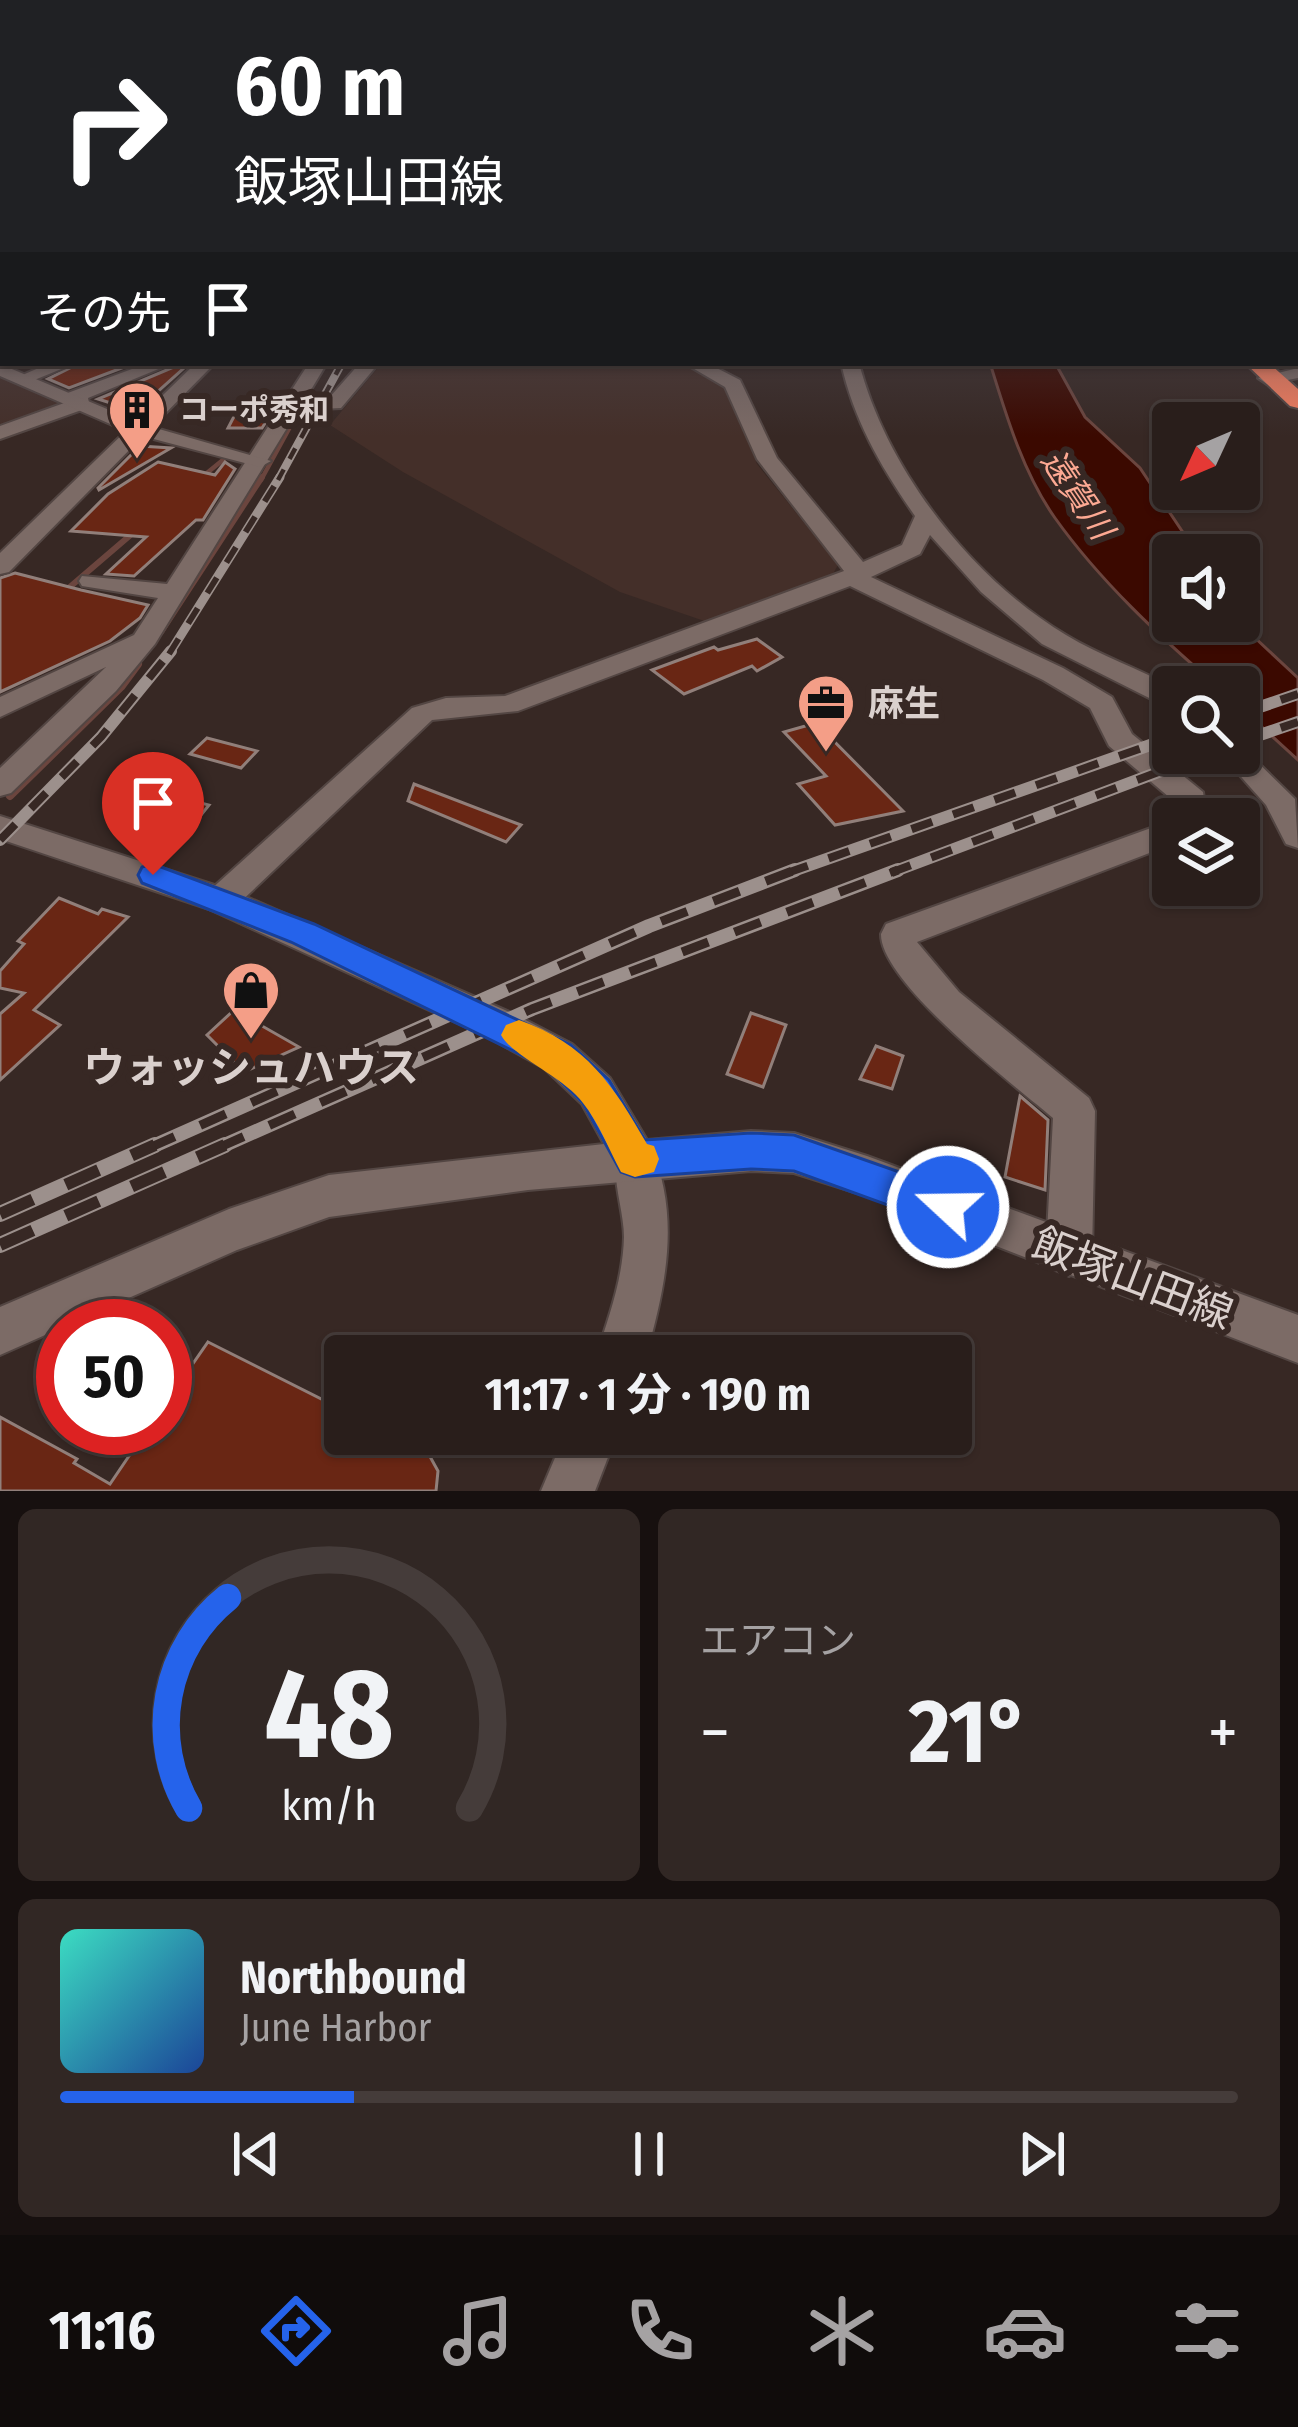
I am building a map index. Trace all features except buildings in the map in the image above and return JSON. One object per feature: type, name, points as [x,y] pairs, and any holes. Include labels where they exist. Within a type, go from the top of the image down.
[{"type":"highway","points":[[1262,370],[1298,401]]},
{"type":"street","points":[[0,433],[157,366]]},
{"type":"street","points":[[4,558],[203,366]]},
{"type":"street","points":[[0,786],[106,685],[146,638],[300,404],[317,366]]},
{"type":"street","points":[[300,404],[334,404],[367,366]]},
{"type":"street","points":[[699,366],[733,384],[766,459],[856,575],[1102,703],[1120,739],[1190,798]]},
{"type":"street","points":[[851,366],[881,452],[926,516],[1021,618],[1057,642],[1152,690]]},
{"type":"street","points":[[10,368],[138,429],[260,461]]},
{"type":"street","points":[[1262,370],[1298,373]]},
{"type":"street","points":[[221,900],[422,714],[446,707],[508,706],[856,575],[912,549],[926,516]]},
{"type":"street","points":[[91,581],[175,593]]},
{"type":"street","points":[[0,709],[146,638]]},
{"type":"street","points":[[1255,774],[1279,799],[1298,836]]},
{"type":"street","points":[[0,826],[221,900],[466,1009],[558,1056],[596,1091],[635,1159],[648,1211],[647,1274],[628,1335]]},
{"type":"street","points":[[1070,1253],[1073,1111],[946,1003],[899,945],[899,934],[1152,839]]},
{"type":"street","name":"飯塚山田線","points":[[0,1331],[229,1231],[329,1196],[635,1159],[751,1151],[794,1153],[1298,1339]]},
{"type":"street","points":[[568,1491],[583,1455]]},
{"type":"shaded area","points":[[379,366],[690,366],[727,387],[757,464],[838,565],[830,579],[713,624],[620,592],[403,472],[330,425]]},
{"type":"shaded area","points":[[0,377],[66,407],[0,429]]},
{"type":"water","name":"遠賀川","points":[[991,366],[1059,366],[1085,417],[1140,468],[1152,486],[1152,510],[1168,510],[1184,534],[1152,534],[1152,626],[1073,541],[1044,501],[1025,463]]},
{"type":"water","points":[[1169,642],[1259,642],[1298,678],[1298,760],[1260,725],[1260,666],[1194,666]]},
{"type":"waterway","points":[[261,480],[302,405]]},
{"type":"waterway","points":[[202,477],[229,455]]},
{"type":"waterway","points":[[161,632],[262,477]]},
{"type":"waterway","points":[[64,592],[134,532]]},
{"type":"waterway","points":[[10,796],[121,687],[138,664]]},
{"type":"railway","points":[[278,480],[340,366]]},
{"type":"railway","points":[[170,652],[280,477]]},
{"type":"railway","points":[[0,840],[101,737],[170,652]]},
{"type":"railway","points":[[1260,707],[1298,694]]},
{"type":"railway","points":[[1260,735],[1298,722]]},
{"type":"railway","points":[[789,872],[1152,744]]},
{"type":"railway","points":[[890,873],[1153,774]]},
{"type":"railway","points":[[789,872],[795,870]]},
{"type":"railway","points":[[218,1148],[532,1009],[898,870]]},
{"type":"railway","points":[[149,1148],[649,926],[789,872]]},
{"type":"railway","points":[[0,1214],[155,1145]]},
{"type":"railway","points":[[0,1245],[225,1145]]},
{"type":"slow traffic","points":[[519,1035],[558,1056],[596,1091],[622,1129],[635,1159],[640,1159]]},
{"type":"place","name":"コーポ秀和","points":[[137,461]]},
{"type":"place","name":"麻生","points":[[826,754]]},
{"type":"place","name":"ウォッシュハウス","points":[[251,1041]]},
{"type":"route","points":[[153,875],[302,933],[558,1056],[596,1091],[622,1129],[635,1159],[751,1151],[794,1153],[948,1207]]}]
